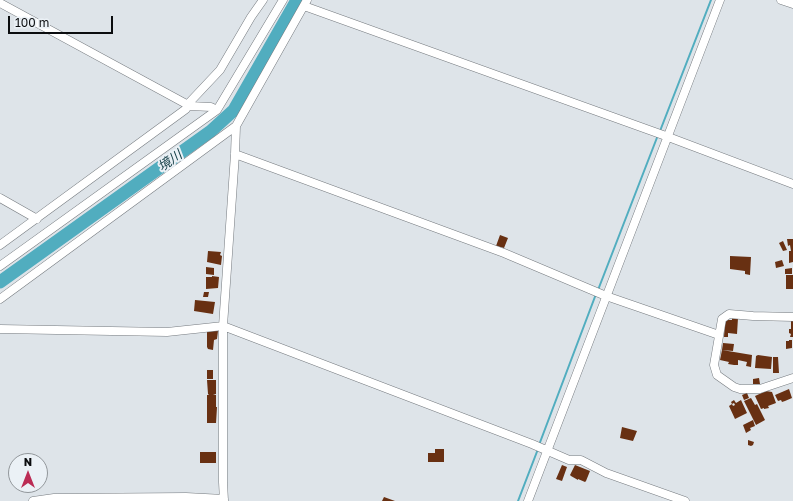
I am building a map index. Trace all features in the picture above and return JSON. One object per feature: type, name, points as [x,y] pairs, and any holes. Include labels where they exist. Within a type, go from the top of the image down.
[{"type":"street","points":[[0,246],[186,109],[188,104],[220,70],[251,17],[263,0]]},
{"type":"street","points":[[0,266],[217,110],[283,0]]},
{"type":"street","points":[[528,501],[545,450],[604,295],[665,136],[720,0]]},
{"type":"street","points":[[781,0],[793,4]]},
{"type":"street","points":[[0,3],[190,106],[211,107],[217,110]]},
{"type":"street","points":[[0,299],[236,126],[306,3],[793,184]]},
{"type":"street","points":[[33,501],[62,498],[186,497],[224,500],[222,482],[223,326],[236,126]]},
{"type":"street","points":[[235,154],[504,253],[604,295],[719,335]]},
{"type":"street","points":[[0,198],[37,218]]},
{"type":"street","points":[[793,316],[753,316],[729,314],[722,319],[714,365],[717,375],[734,387],[747,390],[760,389],[793,378]]},
{"type":"street","points":[[0,329],[167,332],[223,326],[532,444],[569,460],[581,460],[606,473],[686,501]]},
{"type":"building","points":[[500,235],[508,238],[504,248],[496,246]]},
{"type":"building","points":[[787,239],[793,239],[793,262],[789,263],[789,251],[791,251],[790,245],[788,246]]},
{"type":"building","points":[[783,241],[787,250],[783,251],[779,243]]},
{"type":"building","points":[[208,251],[221,252],[221,265],[207,262]]},
{"type":"building","points":[[730,256],[751,257],[750,275],[745,274],[745,271],[730,269]]},
{"type":"building","points":[[782,260],[784,266],[776,268],[775,262]]},
{"type":"building","points":[[206,267],[214,268],[214,275],[206,274]]},
{"type":"building","points":[[792,268],[792,274],[785,274],[785,269]]},
{"type":"building","points":[[786,275],[793,275],[793,289],[786,289]]},
{"type":"building","points":[[206,277],[219,277],[218,288],[206,289]]},
{"type":"building","points":[[204,292],[209,292],[208,297],[203,297]]},
{"type":"building","points":[[195,300],[215,302],[213,314],[194,311]]},
{"type":"building","points":[[732,318],[738,318],[737,334],[728,333],[728,337],[724,337],[725,320],[732,320]]},
{"type":"building","points":[[791,319],[793,319],[793,337],[790,337],[791,334],[789,333],[789,329],[791,329]]},
{"type":"building","points":[[207,330],[218,331],[217,339],[214,340],[213,350],[208,349],[207,347]]},
{"type":"building","points":[[792,340],[792,348],[786,349],[786,341]]},
{"type":"building","points":[[723,343],[734,344],[733,351],[722,350]]},
{"type":"building","points":[[722,350],[752,355],[751,367],[746,366],[747,362],[738,360],[738,365],[734,365],[720,360]]},
{"type":"building","points":[[756,356],[772,357],[771,369],[755,368]]},
{"type":"building","points":[[773,357],[778,357],[779,373],[773,373]]},
{"type":"building","points":[[207,370],[213,370],[213,379],[207,379]]},
{"type":"building","points":[[759,378],[760,384],[753,384],[753,379]]},
{"type":"building","points":[[207,380],[216,380],[216,394],[213,395],[216,395],[216,423],[207,423],[207,395],[209,395]]},
{"type":"building","points":[[789,389],[792,398],[782,402],[781,400],[778,401],[775,395]]},
{"type":"building","points":[[766,391],[772,392],[776,403],[768,406],[769,408],[761,409],[755,396]]},
{"type":"building","points":[[747,393],[749,398],[744,400],[742,395]]},
{"type":"building","points":[[751,398],[755,405],[757,404],[765,420],[756,425],[744,401]]},
{"type":"building","points":[[734,400],[736,403],[741,400],[747,413],[735,419],[729,406],[732,404],[731,402]]},
{"type":"building","points":[[753,420],[755,426],[750,428],[751,430],[746,433],[743,425]]},
{"type":"building","points":[[622,427],[637,431],[633,441],[620,438]]},
{"type":"building","points":[[748,440],[754,442],[753,445],[748,445]]},
{"type":"building","points":[[435,449],[444,449],[444,462],[428,462],[428,453],[435,453]]},
{"type":"building","points":[[200,452],[216,452],[216,463],[200,463]]},
{"type":"building","points":[[562,465],[567,467],[562,481],[556,479]]},
{"type":"building","points":[[575,465],[590,471],[585,482],[570,475]]},
{"type":"building","points":[[384,497],[395,501],[382,501]]},
{"type":"waterway","name":"境川","points":[[0,282],[211,131],[234,110],[297,0]]},
{"type":"waterway","points":[[660,131],[711,0]]},
{"type":"waterway","points":[[598,290],[658,135]]},
{"type":"waterway","points":[[539,445],[596,294]]},
{"type":"waterway","points":[[518,501],[538,449]]}]
